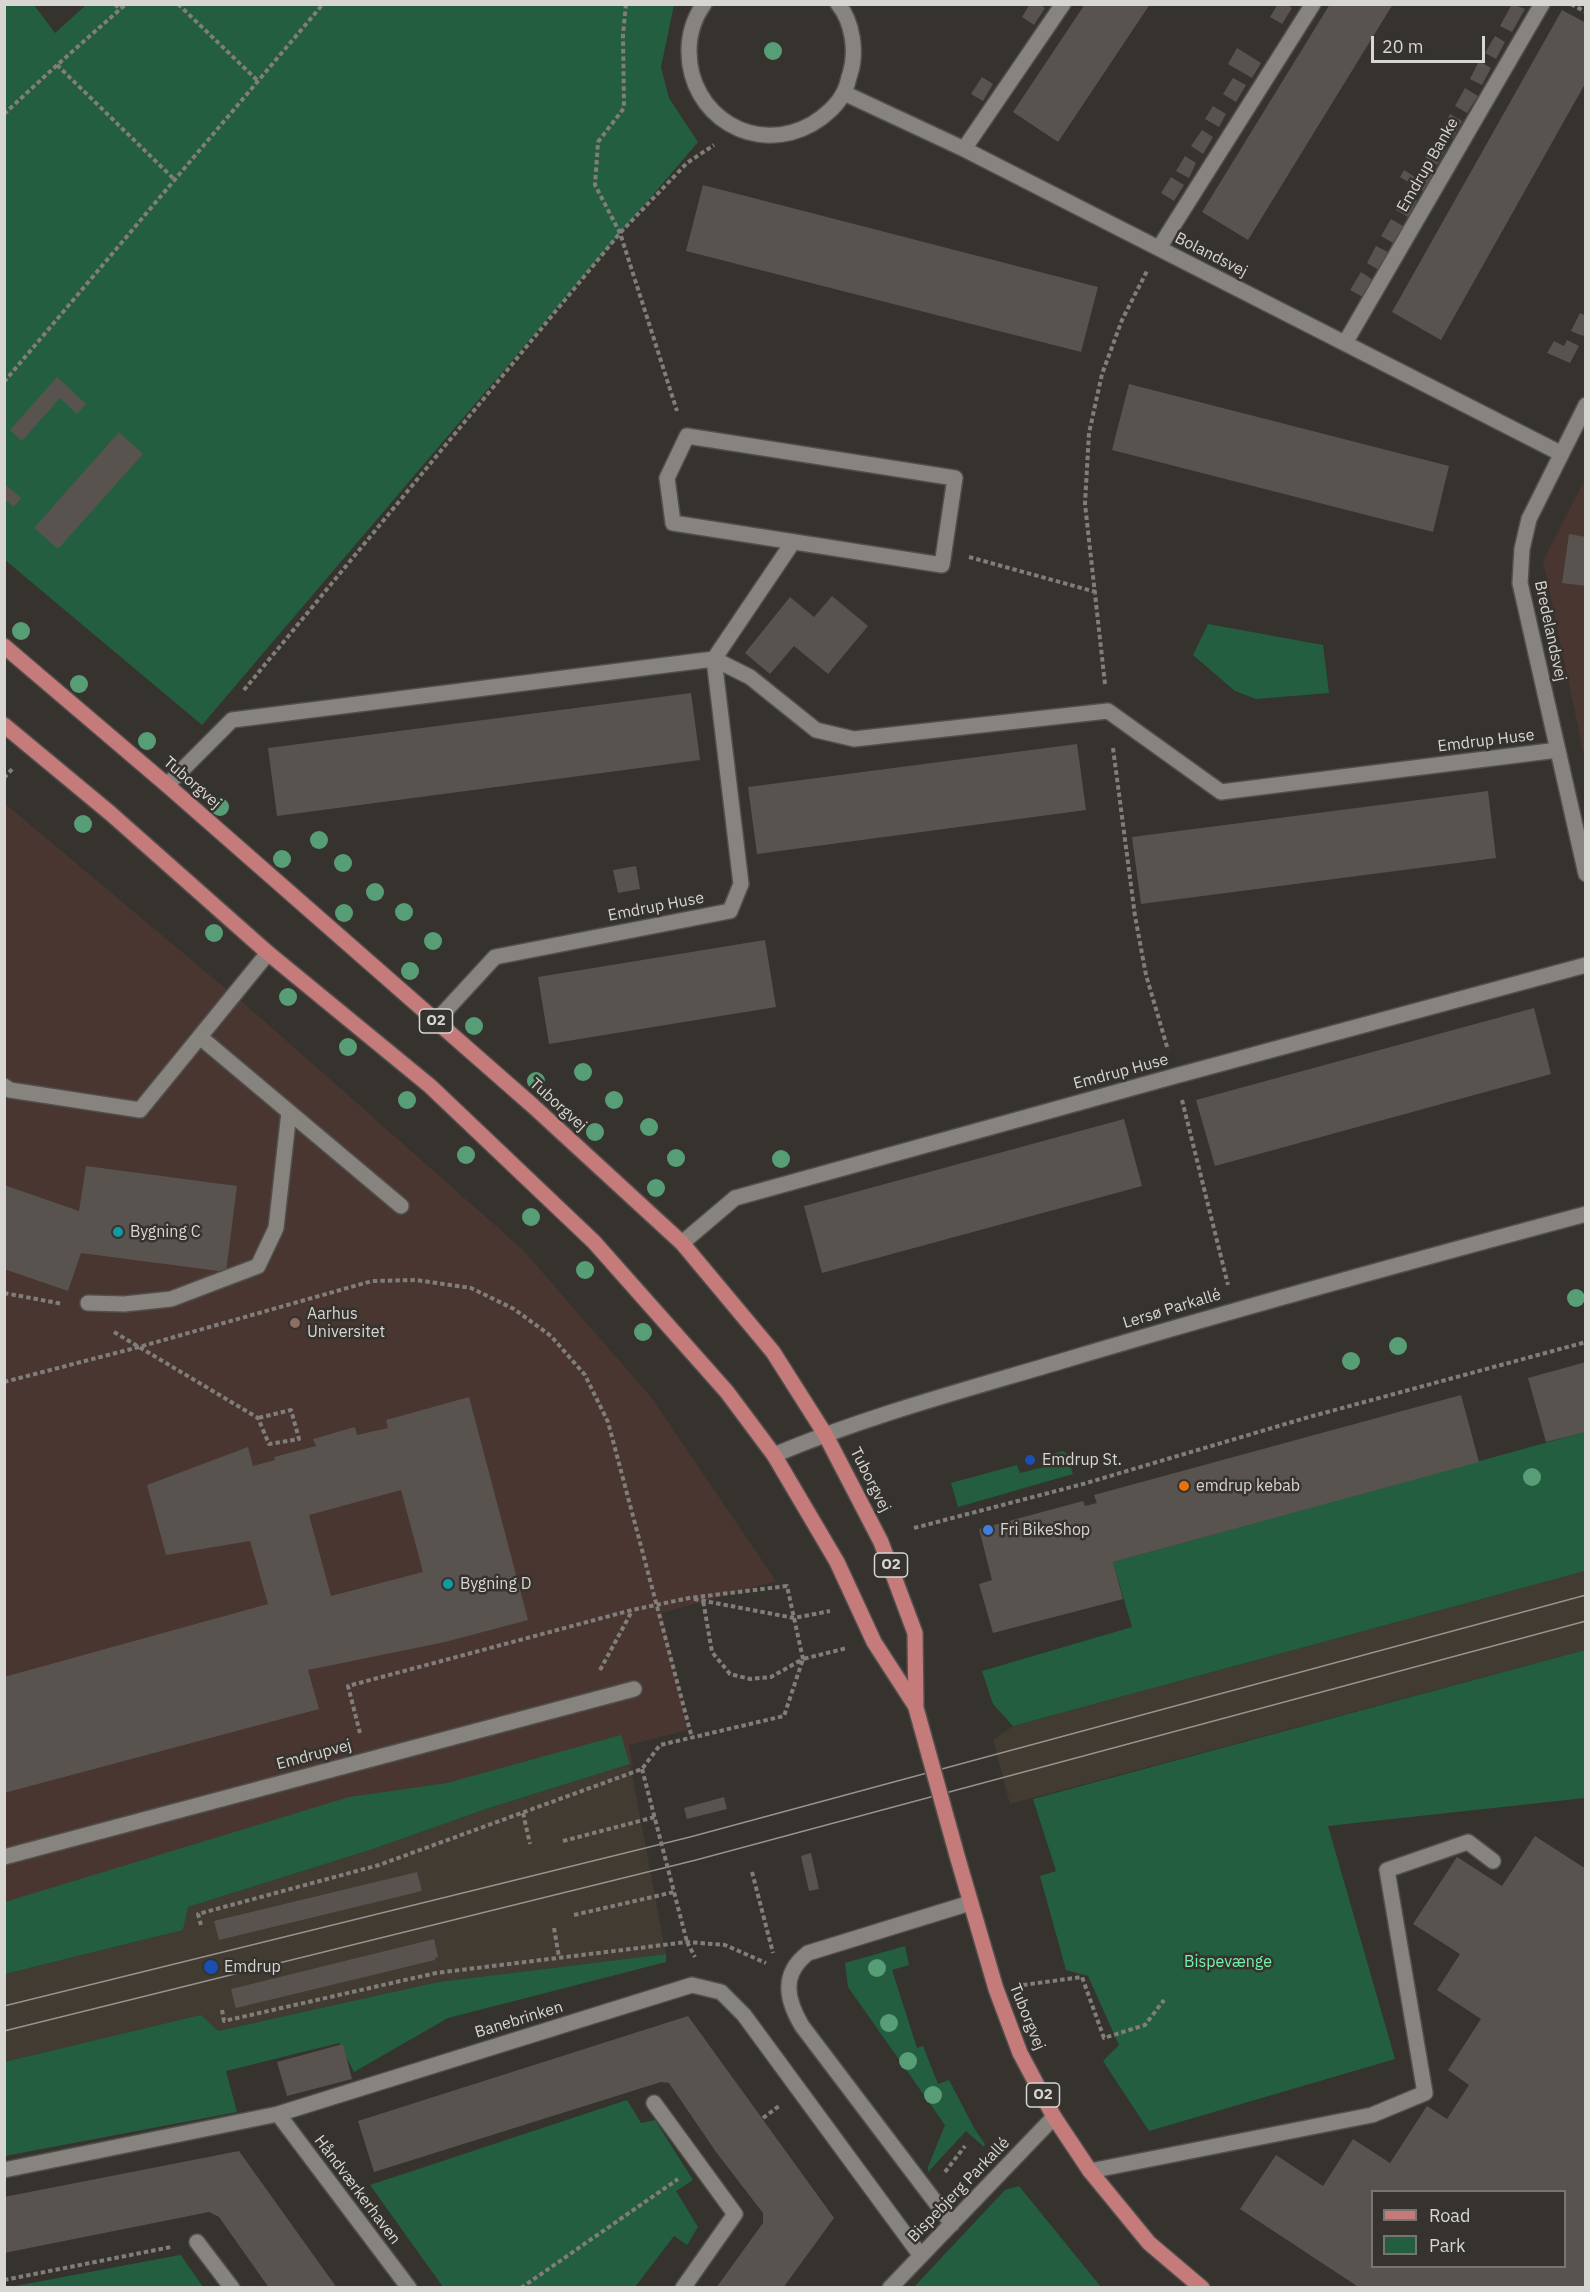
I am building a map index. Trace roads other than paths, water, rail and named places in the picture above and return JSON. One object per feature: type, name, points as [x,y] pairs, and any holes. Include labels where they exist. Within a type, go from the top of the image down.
[{"type":"main road","name":"Tuborgvej","points":[[4,646],[168,785],[533,1106],[682,1243],[773,1352],[825,1434],[881,1542],[915,1634],[916,1708],[970,1903],[996,1989],[1020,2053],[1054,2117],[1090,2171],[1149,2243],[1202,2288]]},
{"type":"main road","name":"Tuborgvej","points":[[4,725],[118,821],[268,953],[430,1086],[594,1242],[727,1392],[774,1455],[837,1562],[874,1642],[916,1708]]},
{"type":"street","points":[[704,4],[698,12],[689,38],[689,66],[697,92],[714,114],[737,129],[767,136],[797,132],[824,117],[844,93],[853,65],[852,34],[838,4]]},
{"type":"street","points":[[964,149],[1063,4]]},
{"type":"street","points":[[1159,248],[1313,4]]},
{"type":"street","name":"Emdrup Banke","points":[[1346,343],[1542,4]]},
{"type":"street","name":"Bolandsvej","points":[[844,93],[964,149],[1560,453]]},
{"type":"street","name":"Bredelandsvej","points":[[1584,412],[1560,453],[1528,519],[1522,549],[1520,583],[1586,874]]},
{"type":"street","points":[[687,436],[955,478],[942,566],[793,542],[673,523],[667,478],[687,436]]},
{"type":"street","points":[[168,785],[232,720],[714,659],[793,542]]},
{"type":"street","name":"Emdrup Huse","points":[[714,659],[750,677],[816,729],[854,739],[1108,711],[1221,792],[1558,750]]},
{"type":"street","name":"Emdrup Huse","points":[[436,1021],[495,957],[730,911],[741,884],[714,659]]},
{"type":"street","points":[[4,1086],[10,1090],[140,1110],[268,953]]},
{"type":"street","name":"Emdrup Huse","points":[[682,1243],[735,1198],[1586,965]]},
{"type":"street","points":[[200,1038],[401,1206]]},
{"type":"street","points":[[88,1303],[124,1304],[171,1299],[258,1266],[276,1228],[289,1112]]},
{"type":"street","name":"Lersø Parkallé","points":[[774,1455],[825,1434],[887,1413],[1234,1309],[1586,1214]]},
{"type":"street","name":"Emdrupvej","points":[[4,1857],[634,1689]]},
{"type":"street","points":[[1090,2171],[1372,2115],[1425,2092],[1387,1870],[1468,1842],[1492,1861]]},
{"type":"street","points":[[952,2224],[802,2026],[792,2009],[784,1972],[808,1953],[970,1903]]},
{"type":"street","name":"Banebrinken","points":[[4,2170],[278,2114],[692,1985],[721,1992],[744,2015],[921,2256]]},
{"type":"street","points":[[654,2103],[735,2214],[683,2288]]},
{"type":"street","name":"Håndværkerhaven","points":[[278,2114],[409,2288]]},
{"type":"street","name":"Bispebjerg Parkallé","points":[[890,2288],[1054,2117]]},
{"type":"street","points":[[197,2242],[232,2288]]},
{"type":"tram line","points":[[4,2006],[690,1837],[1586,1595]]},
{"type":"tram line","points":[[4,2031],[696,1860],[1586,1621]]},
{"type":"place","name":"Bygning C","points":[[118,1232]]},
{"type":"place","name":"Aarhus Universitet","points":[[295,1323]]},
{"type":"place","name":"Emdrup St.","points":[[1030,1460]]},
{"type":"place","name":"emdrup kebab","points":[[1184,1486]]},
{"type":"place","name":"Fri BikeShop","points":[[988,1530]]},
{"type":"place","name":"Bygning D","points":[[448,1584]]},
{"type":"place","name":"Emdrup","points":[[211,1967]]},
{"type":"park label","name":"Bispevænge","points":[[1228,1962]]}]
